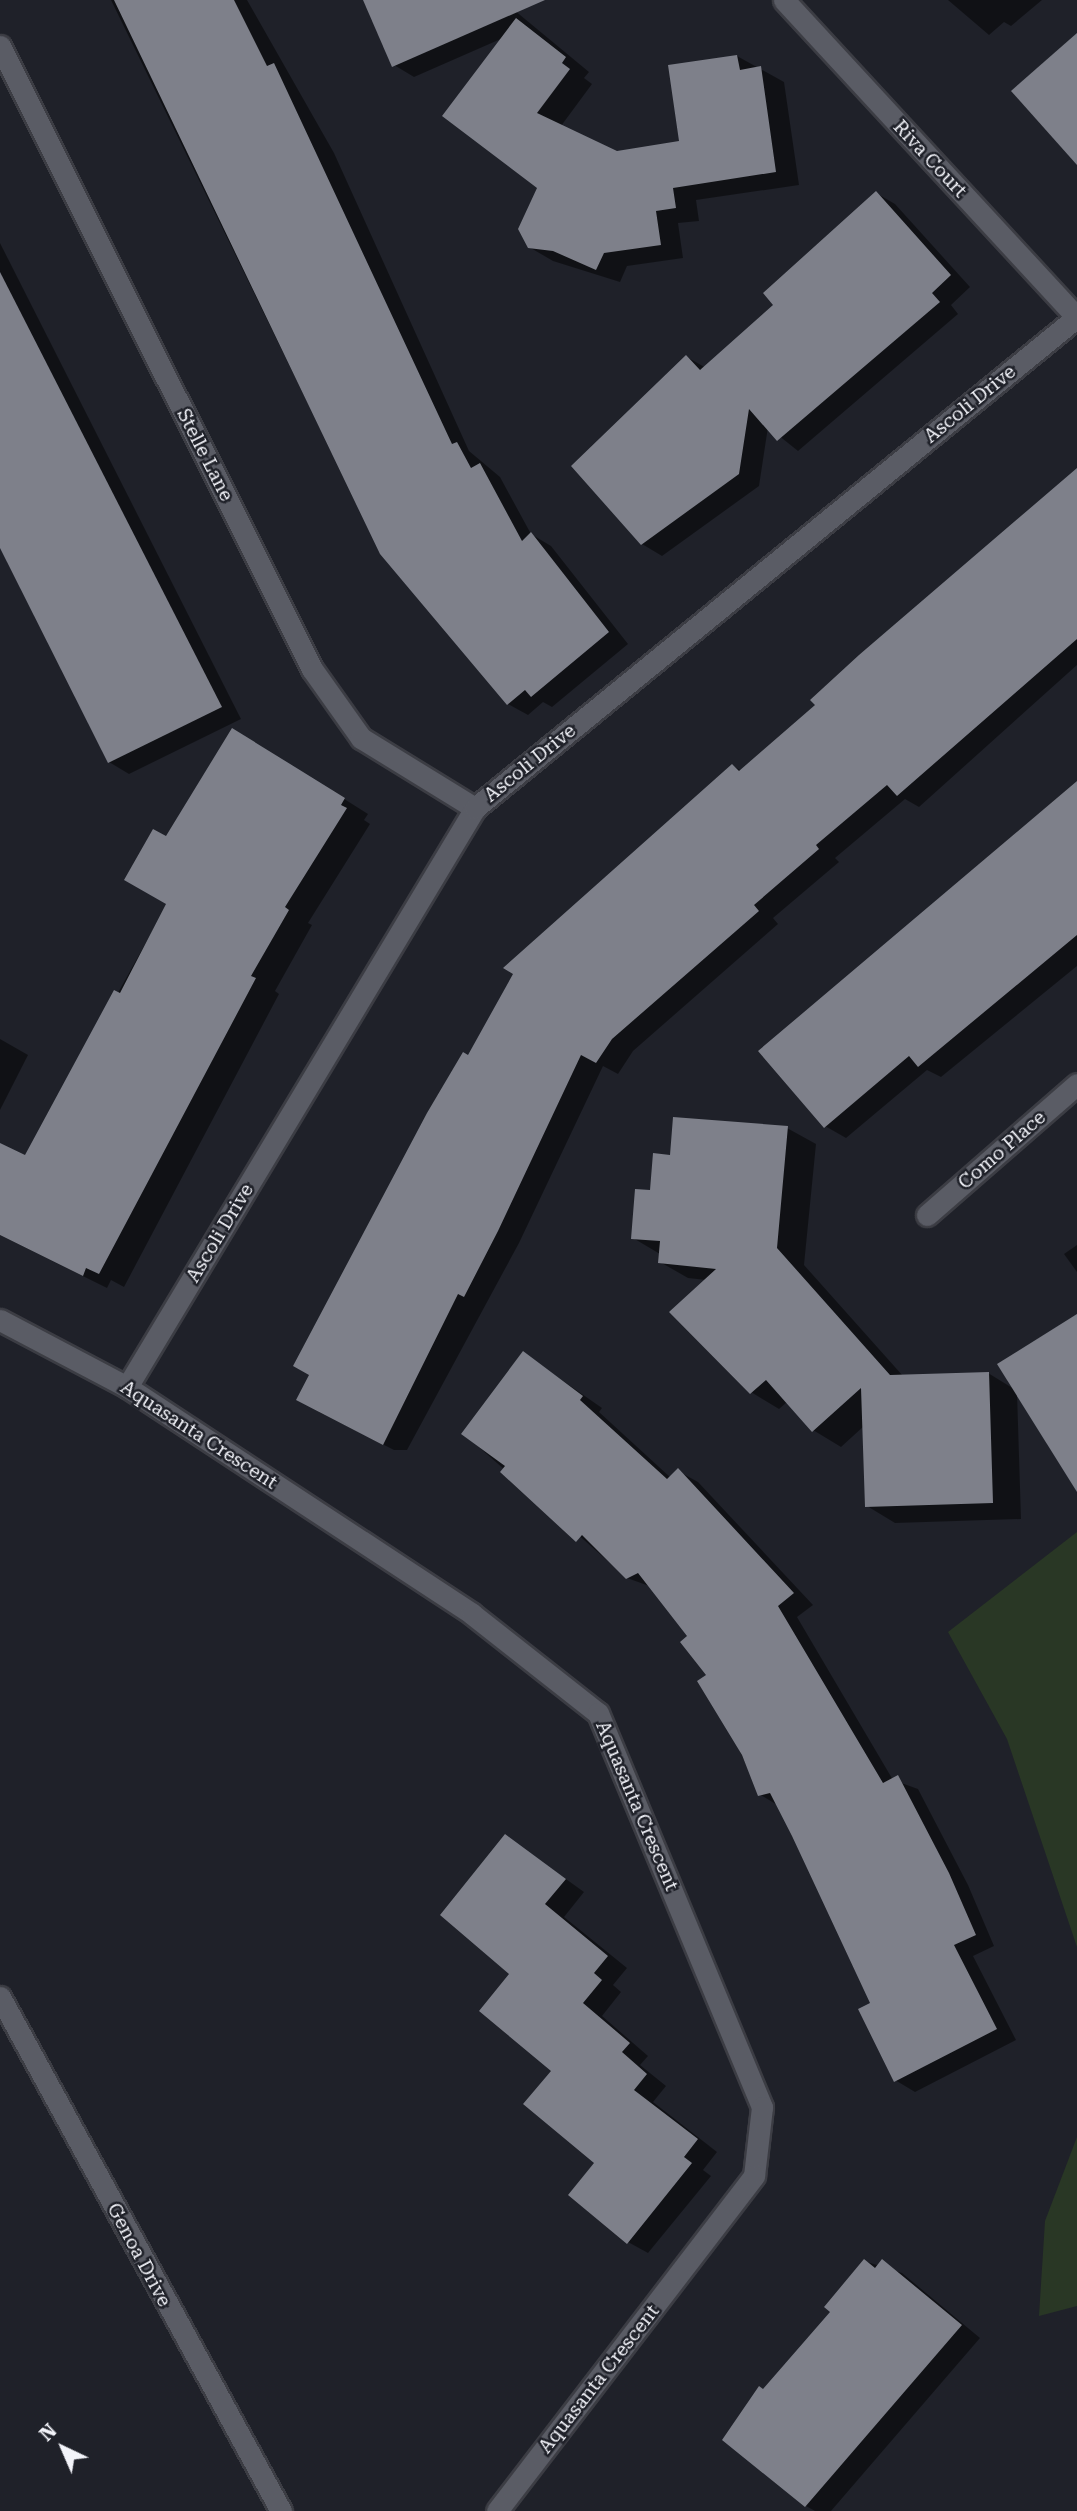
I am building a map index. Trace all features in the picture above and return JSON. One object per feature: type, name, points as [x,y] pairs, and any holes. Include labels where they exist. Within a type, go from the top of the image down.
[{"type":"street","name":"Riva Court","points":[[784,0],[1077,317]]},
{"type":"street","name":"Stelle Lane","points":[[0,46],[312,669],[361,738],[475,808]]},
{"type":"street","name":"Ascoli Drive","points":[[127,1387],[475,808],[1077,317]]},
{"type":"street","name":"Como Place","points":[[927,1215],[1077,1084]]},
{"type":"street","name":"Aquasanta Crescent","points":[[0,1320],[127,1387],[472,1614],[598,1713],[762,2107],[754,2176],[497,2511]]},
{"type":"street","name":"Genoa Drive","points":[[0,1997],[281,2511]]},
{"type":"green space","points":[[1077,1532],[1077,1947],[1007,1739],[948,1632]]},
{"type":"green space","points":[[1077,2137],[1077,2306],[1039,2316],[1045,2221]]},
{"type":"building","points":[[114,0],[234,0],[267,66],[274,63],[452,444],[457,442],[471,468],[480,463],[522,541],[531,532],[609,632],[531,697],[525,690],[507,705],[380,554]]},
{"type":"building","points":[[363,0],[545,0],[392,67]]},
{"type":"building","points":[[516,18],[566,57],[562,63],[570,69],[537,113],[617,151],[679,141],[668,65],[737,55],[740,70],[761,66],[776,172],[673,188],[676,208],[656,211],[661,245],[604,253],[596,270],[553,251],[528,248],[518,229],[537,188],[442,116]]},
{"type":"building","points":[[1077,33],[1077,165],[1011,91]]},
{"type":"building","points":[[876,191],[951,275],[932,293],[940,302],[777,441],[749,409],[739,474],[641,545],[571,466],[686,355],[700,370],[773,305],[763,293]]},
{"type":"building","points":[[0,272],[222,707],[108,763],[0,548]]},
{"type":"building","points":[[1077,468],[1077,639],[897,796],[887,785],[816,845],[819,849],[754,905],[759,911],[612,1039],[596,1063],[581,1055],[498,1231],[464,1297],[458,1294],[383,1445],[296,1400],[309,1375],[293,1366],[427,1113],[463,1052],[468,1055],[513,974],[503,968],[732,764],[739,771],[815,705],[810,700],[859,655]]},
{"type":"building","points":[[232,728],[345,798],[341,805],[347,808],[285,907],[289,910],[251,976],[256,978],[99,1274],[86,1268],[83,1276],[0,1235],[0,1143],[25,1155],[114,990],[120,993],[166,904],[124,880],[153,829],[166,836]]},
{"type":"building","points":[[1077,781],[1077,935],[918,1067],[909,1056],[824,1128],[758,1051]]},
{"type":"building","points":[[673,1117],[788,1126],[777,1248],[890,1375],[989,1372],[993,1503],[865,1507],[861,1388],[812,1432],[766,1380],[750,1394],[669,1312],[716,1269],[658,1263],[660,1241],[631,1239],[635,1189],[650,1190],[653,1153],[670,1155]]},
{"type":"building","points":[[1077,1314],[1077,1492],[997,1364]]},
{"type":"building","points":[[523,1351],[583,1396],[580,1400],[667,1479],[678,1468],[794,1593],[778,1606],[883,1783],[898,1775],[949,1873],[976,1935],[954,1945],[997,2029],[894,2082],[858,2009],[870,2003],[770,1793],[758,1796],[742,1755],[697,1681],[706,1675],[680,1642],[687,1636],[638,1573],[626,1579],[582,1535],[576,1542],[500,1472],[505,1466],[461,1434]]},
{"type":"building","points":[[505,1834],[566,1879],[545,1904],[608,1956],[594,1973],[602,1980],[583,2003],[630,2043],[622,2052],[647,2074],[634,2090],[698,2139],[684,2157],[692,2163],[627,2244],[568,2195],[594,2163],[523,2104],[551,2071],[479,2011],[509,1974],[440,1915]]},
{"type":"building","points":[[864,2259],[875,2268],[882,2259],[962,2325],[805,2507],[722,2440],[759,2386],[763,2389],[830,2312],[824,2307]]}]
